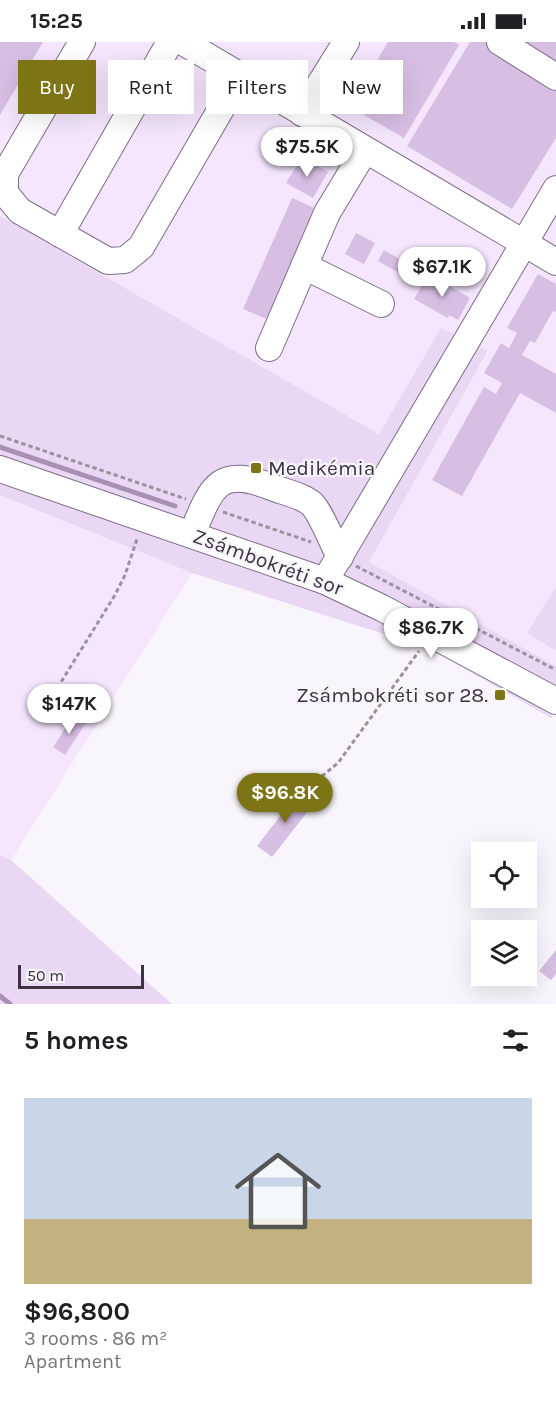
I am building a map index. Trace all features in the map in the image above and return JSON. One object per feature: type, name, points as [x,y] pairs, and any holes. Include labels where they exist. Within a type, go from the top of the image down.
[{"type":"street","points":[[82,42],[5,174],[5,193],[20,211],[108,261],[125,260],[141,247],[218,114]]},
{"type":"street","points":[[60,234],[170,42]]},
{"type":"street","points":[[183,42],[213,60]]},
{"type":"street","points":[[308,103],[345,42]]},
{"type":"street","points":[[500,42],[556,77]]},
{"type":"street","points":[[304,114],[556,262]]},
{"type":"street","points":[[269,348],[327,213],[365,150]]},
{"type":"street","points":[[325,581],[556,189]]},
{"type":"street","points":[[304,266],[381,304]]},
{"type":"street","name":"Zsámbokréti sor","points":[[0,469],[325,581],[431,634],[556,701]]},
{"type":"street","points":[[192,534],[214,488],[222,481],[245,478],[256,480],[312,505],[340,557]]},
{"type":"path","points":[[64,714],[52,695],[115,596],[135,544]]},
{"type":"path","points":[[316,781],[338,763],[431,634]]},
{"type":"shaded area","name":"Medikémia","points":[[0,42],[556,42],[556,587],[527,633],[556,651],[556,666],[369,562],[488,352],[441,329],[379,434],[0,216]]},
{"type":"shaded area","points":[[0,216],[379,434],[441,328],[488,351],[369,562],[556,666],[556,709],[551,718],[428,648],[192,573],[0,495]]},
{"type":"shaded area","points":[[0,495],[192,573],[11,860],[0,855]]},
{"type":"shaded area","points":[[556,587],[556,651],[527,633]]},
{"type":"shaded area","points":[[0,855],[11,860],[172,1004],[0,1004]]},
{"type":"building","points":[[0,42],[43,42],[32,60],[18,60],[18,84],[0,115]]},
{"type":"building","points":[[388,42],[454,42],[459,45],[404,138],[362,114],[403,114],[403,60],[377,60]]},
{"type":"building","points":[[470,42],[556,42],[556,138],[512,209],[407,146]]},
{"type":"building","points":[[302,157],[328,172],[313,198],[286,183]]},
{"type":"building","points":[[292,198],[317,209],[269,320],[243,309]]},
{"type":"building","points":[[356,233],[375,243],[364,264],[345,254]]},
{"type":"building","points":[[384,250],[418,270],[412,280],[378,261]]},
{"type":"building","points":[[429,274],[470,298],[458,320],[449,315],[448,318],[414,299]]},
{"type":"building","points":[[538,274],[556,284],[556,312],[553,311],[535,343],[530,341],[522,355],[556,374],[556,413],[520,393],[462,496],[432,480],[484,387],[496,394],[502,383],[484,373],[501,343],[509,348],[517,333],[507,328]]},
{"type":"building","points":[[74,715],[86,723],[65,755],[53,747]]},
{"type":"building","points":[[295,792],[312,806],[272,857],[257,846]]},
{"type":"building","points":[[556,950],[556,974],[551,980],[539,971]]},
{"type":"waterway","points":[[0,447],[175,506]]},
{"type":"waterway","points":[[0,996],[10,1004]]},
{"type":"place","name":"Medikémia","points":[[256,468]]},
{"type":"place","name":"Zsámbokréti sor 28.","points":[[500,695]]}]
